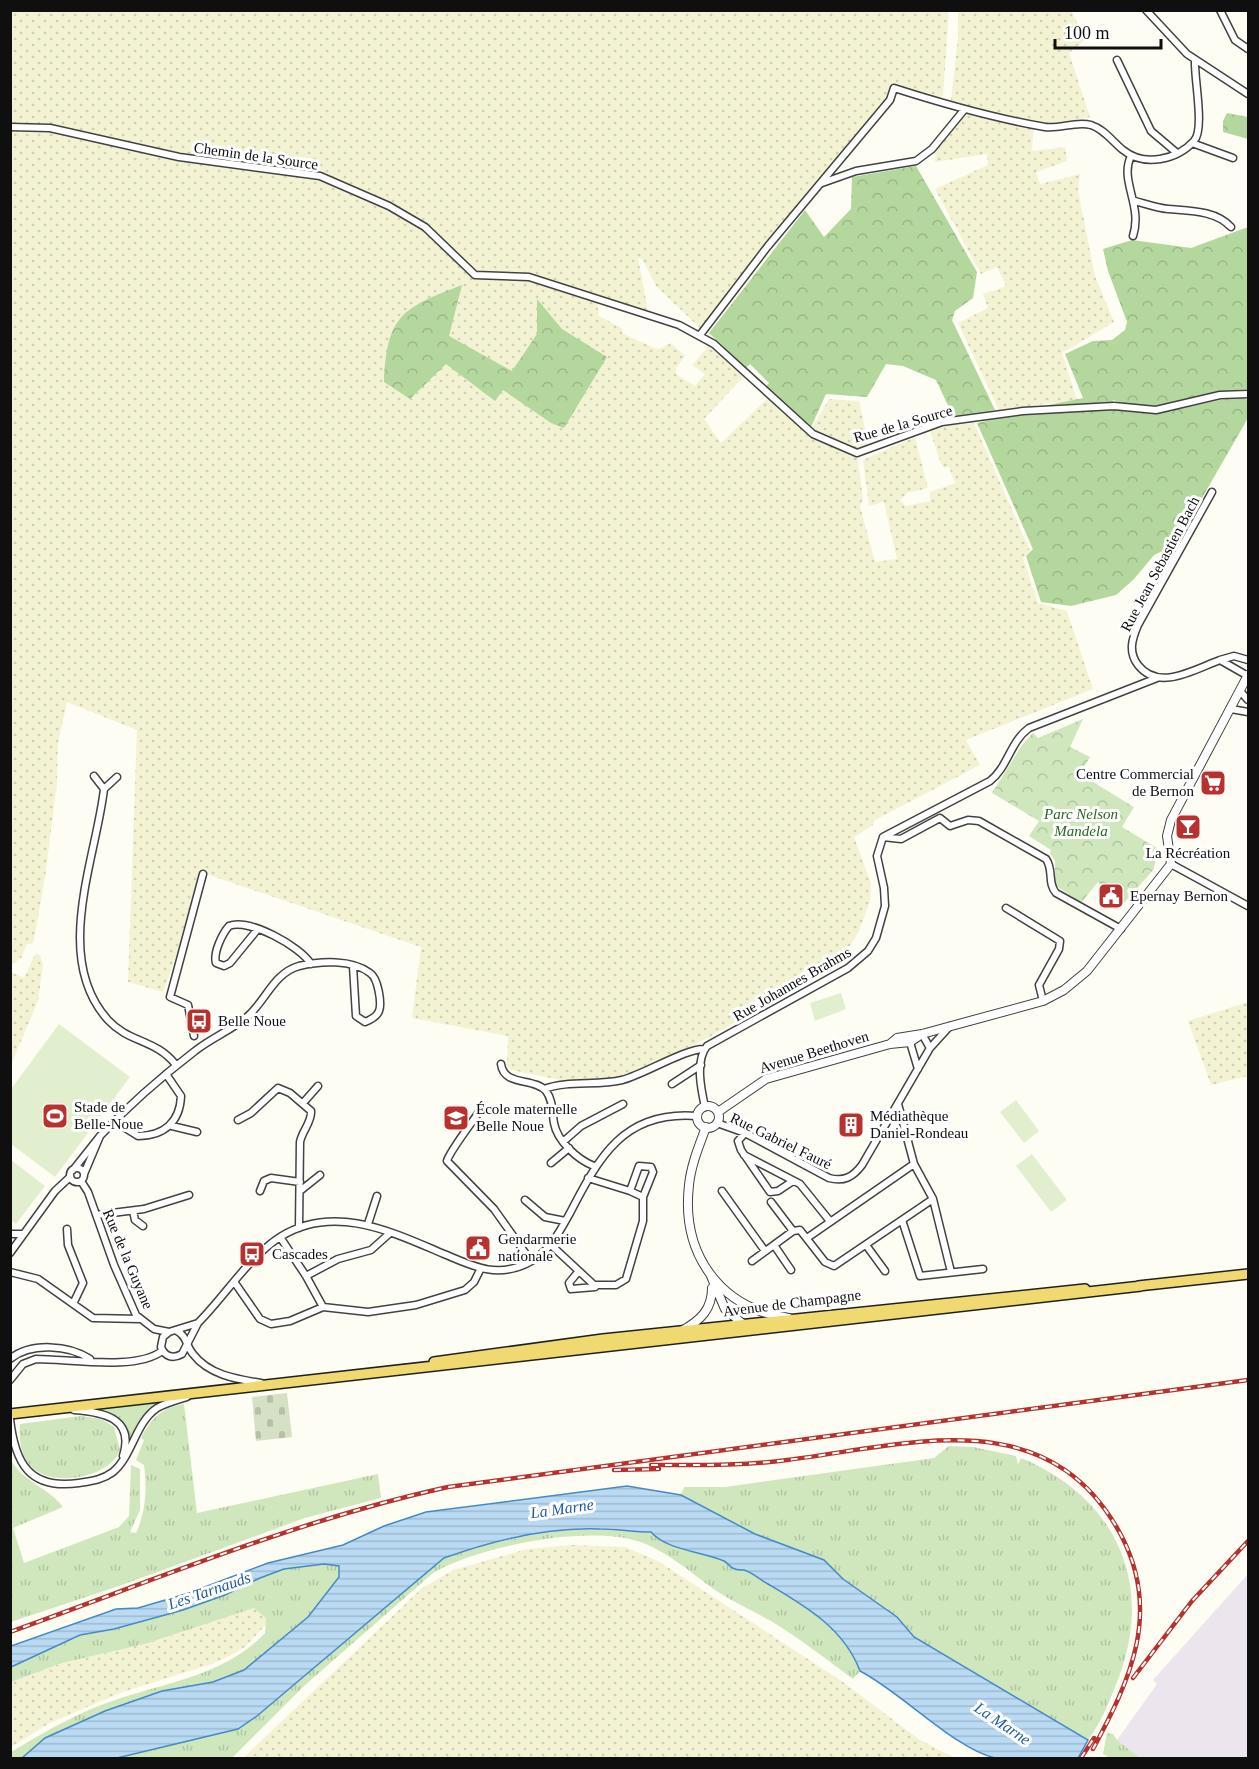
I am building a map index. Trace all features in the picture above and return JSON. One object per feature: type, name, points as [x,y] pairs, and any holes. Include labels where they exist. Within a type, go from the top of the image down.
[{"type":"main road","name":"Avenue de Champagne","points":[[340,1377],[553,1344],[1057,1290],[1142,1286],[1248,1274]]},
{"type":"main road","points":[[12,1416],[272,1384],[1142,1286]]},
{"type":"street","points":[[1146,10],[1173,41],[1195,60],[1248,94]]},
{"type":"street","points":[[1220,10],[1235,40],[1248,49]]},
{"type":"street","points":[[1117,60],[1151,131],[1177,153]]},
{"type":"street","points":[[700,335],[768,246],[890,100],[894,88],[964,110],[1048,127],[1094,126],[1131,156],[1163,159],[1177,153],[1192,142],[1200,129],[1195,89],[1195,60]]},
{"type":"street","points":[[820,184],[856,171],[916,161],[932,148],[964,110]]},
{"type":"street","name":"Chemin de la Source","points":[[10,127],[50,128],[179,157],[320,176],[389,207],[425,227],[470,272]]},
{"type":"street","points":[[1192,142],[1233,158]]},
{"type":"street","points":[[1131,156],[1126,172],[1135,201],[1136,223],[1133,236]]},
{"type":"street","points":[[1135,201],[1165,209],[1185,209],[1205,214],[1231,227]]},
{"type":"street","name":"Rue de la Source","points":[[470,272],[481,276],[518,275],[538,279],[650,315],[700,335],[720,349],[813,434],[857,453],[942,422],[1023,411],[1114,406],[1156,410],[1220,395],[1248,394]]},
{"type":"street","name":"Rue Jean Sebastien Bach","points":[[1157,678],[1144,672],[1136,663],[1131,650],[1132,640],[1212,492]]},
{"type":"street","points":[[883,837],[892,829],[990,781],[999,773],[1020,736],[1029,728],[1157,678],[1171,678],[1234,656],[1248,660]]},
{"type":"street","points":[[1220,660],[1248,675],[1171,820],[1167,836],[1171,864],[1248,906]]},
{"type":"street","points":[[1240,691],[1248,700]]},
{"type":"street","points":[[1231,709],[1248,712]]},
{"type":"street","points":[[94,776],[104,789]]},
{"type":"street","points":[[117,777],[104,789],[81,901],[82,948],[88,982],[99,1009],[112,1024],[125,1033],[162,1049],[176,1065]]},
{"type":"street","points":[[883,837],[901,839],[940,819],[950,826],[968,820],[979,821],[1046,859],[1050,865],[1051,888],[1056,893],[1121,929]]},
{"type":"street","name":"Rue Johannes Brahms","points":[[544,1089],[621,1080],[648,1072],[691,1051],[705,1049],[848,968],[868,951],[879,930],[885,906],[884,888],[877,856],[883,837]]},
{"type":"street","name":"Avenue Beethoven","points":[[718,1112],[751,1087],[771,1077],[1043,1000],[1064,990],[1087,971],[1171,864]]},
{"type":"street","points":[[194,1036],[188,1005],[170,997],[203,874]]},
{"type":"street","points":[[1006,909],[1060,941],[1059,949],[1039,985],[1043,1000]]},
{"type":"street","points":[[257,930],[230,963],[224,966],[216,963],[214,957],[229,926],[236,924],[257,930],[287,941],[306,956],[310,964]]},
{"type":"street","points":[[10,1253],[55,1191],[114,1121],[176,1065],[249,1015],[284,974],[310,964],[335,963],[352,966],[371,973],[376,983],[379,1011],[375,1017],[365,1022],[356,1016],[352,966]]},
{"type":"street","name":"Rue Gabriel Fauré","points":[[717,1123],[745,1133],[816,1173],[829,1178],[844,1179],[853,1175],[862,1165],[930,1048],[950,1026]]},
{"type":"street","points":[[922,1034],[930,1048]]},
{"type":"street","points":[[909,1038],[918,1069]]},
{"type":"street","points":[[698,1116],[705,1107],[701,1065],[705,1049]]},
{"type":"street","points":[[501,1064],[503,1072],[509,1078],[544,1089],[550,1100],[555,1129],[569,1148],[582,1160],[594,1166]]},
{"type":"street","points":[[672,1084],[701,1065]]},
{"type":"street","points":[[114,1121],[138,1136],[164,1132],[171,1126],[181,1096],[166,1074]]},
{"type":"street","points":[[303,1103],[318,1086]]},
{"type":"street","points":[[238,1120],[251,1113],[278,1088],[303,1103],[312,1114],[300,1142],[299,1228]]},
{"type":"street","points":[[564,1141],[581,1126],[623,1104]]},
{"type":"street","points":[[898,1104],[914,1164],[933,1199],[951,1272]]},
{"type":"street","points":[[705,1107],[712,1107],[718,1112],[717,1123],[706,1127]]},
{"type":"street","points":[[481,1108],[466,1134],[449,1154],[447,1161],[494,1209],[531,1261]]},
{"type":"street","points":[[698,1116],[700,1123],[706,1127]]},
{"type":"street","points":[[198,1323],[169,1332],[161,1340],[162,1351],[169,1356],[178,1356],[185,1351],[187,1342],[198,1323],[264,1250],[280,1237],[299,1228],[331,1220],[368,1224],[480,1270],[509,1270],[531,1261],[551,1245],[594,1166],[613,1144],[641,1125],[670,1117],[698,1116]]},
{"type":"street","points":[[171,1126],[197,1132]]},
{"type":"street","points":[[706,1127],[691,1170],[688,1208],[694,1244],[711,1275],[724,1290],[752,1309],[793,1318]]},
{"type":"street","points":[[745,1133],[738,1141],[744,1155],[770,1192],[778,1191],[792,1181]]},
{"type":"street","points":[[72,1173],[73,1181],[82,1177],[100,1136]]},
{"type":"street","points":[[551,1163],[569,1148]]},
{"type":"street","points":[[744,1155],[802,1186],[829,1220]]},
{"type":"street","points":[[807,1238],[829,1220],[836,1219],[914,1164]]},
{"type":"street","points":[[578,1272],[569,1283],[571,1289],[620,1284],[626,1279],[643,1221],[643,1197],[653,1172],[651,1167],[639,1166],[630,1191]]},
{"type":"street","points":[[72,1173],[81,1169],[82,1177]]},
{"type":"street","points":[[300,1191],[320,1175]]},
{"type":"street","name":"Rue de la Guyane","points":[[82,1177],[121,1280],[140,1319],[154,1329],[169,1332]]},
{"type":"street","points":[[260,1191],[264,1181],[271,1178],[300,1182]]},
{"type":"street","points":[[588,1179],[643,1197]]},
{"type":"street","points":[[722,1191],[765,1251]]},
{"type":"street","points":[[96,1215],[133,1211],[189,1195]]},
{"type":"street","points":[[368,1224],[377,1196]]},
{"type":"street","points":[[752,1261],[793,1231],[800,1230],[825,1262],[834,1266],[933,1199]]},
{"type":"street","points":[[525,1200],[545,1217],[565,1221]]},
{"type":"street","points":[[771,1202],[793,1231]]},
{"type":"street","points":[[133,1211],[135,1221],[143,1226]]},
{"type":"street","points":[[902,1220],[920,1276],[983,1269]]},
{"type":"street","points":[[67,1229],[68,1245],[83,1283],[73,1304]]},
{"type":"street","points":[[306,1276],[338,1259],[371,1250],[390,1233]]},
{"type":"street","points":[[10,1234],[23,1234]]},
{"type":"street","points":[[280,1237],[306,1276],[322,1307]]},
{"type":"street","points":[[551,1245],[587,1281],[599,1286]]},
{"type":"street","points":[[774,1245],[791,1270]]},
{"type":"street","points":[[866,1245],[885,1271]]},
{"type":"street","points":[[235,1283],[260,1319],[266,1323],[290,1321],[322,1307],[368,1312],[409,1307],[465,1290],[474,1282],[480,1270]]},
{"type":"street","points":[[10,1272],[38,1278],[93,1318],[140,1319]]},
{"type":"street","points":[[711,1275],[716,1294],[728,1313],[742,1324],[787,1327]]},
{"type":"street","points":[[678,1332],[696,1322],[708,1310],[712,1294],[711,1275]]},
{"type":"street","points":[[695,1338],[718,1327],[728,1313],[724,1290]]},
{"type":"street","points":[[177,1331],[184,1335],[196,1358],[215,1372],[240,1380],[272,1384]]},
{"type":"street","points":[[10,1359],[21,1351],[40,1347],[78,1353],[94,1361]]},
{"type":"street","points":[[10,1380],[23,1364],[36,1359],[128,1362],[156,1356],[162,1351]]},
{"type":"street","points":[[12,1416],[19,1460],[29,1472],[43,1481],[62,1484],[94,1481],[116,1469],[151,1413],[168,1403],[200,1393]]},
{"type":"street","points":[[55,1409],[99,1412],[116,1421],[123,1430],[125,1446],[116,1469]]},
{"type":"shaded area","points":[[1248,1574],[1248,1758],[1140,1758],[1117,1740],[1157,1684],[1153,1680]]},
{"type":"green space","points":[[11,11],[949,11],[943,96],[936,98],[896,85],[883,105],[785,219],[701,329],[656,286],[642,259],[638,258],[648,311],[596,294],[599,316],[623,329],[622,333],[652,347],[659,349],[671,343],[685,356],[676,368],[676,374],[695,386],[705,374],[692,365],[709,346],[744,376],[704,419],[721,443],[768,398],[808,435],[829,399],[859,401],[869,447],[857,453],[863,499],[860,506],[875,562],[897,559],[884,502],[869,506],[863,460],[915,437],[928,488],[907,493],[900,500],[906,506],[930,501],[930,492],[955,483],[949,467],[944,468],[941,464],[929,428],[974,423],[1030,551],[1023,558],[1038,603],[1067,611],[1093,689],[966,740],[980,765],[875,820],[872,826],[854,837],[871,883],[870,901],[859,931],[849,947],[825,967],[739,1020],[684,1051],[630,1076],[570,1082],[507,1069],[508,1036],[412,1018],[421,947],[206,874],[163,992],[128,982],[137,730],[67,702],[58,743],[57,783],[34,940],[32,944],[27,944],[21,958],[11,965]]},
{"type":"green space","points":[[958,11],[1071,11],[1086,39],[1069,53],[1090,117],[1052,125],[1034,122],[1032,151],[1065,147],[1067,161],[1036,172],[1040,184],[1080,174],[1078,190],[1095,276],[1114,322],[1062,353],[1077,400],[999,410],[958,323],[988,308],[983,294],[1006,286],[997,267],[981,274],[935,189],[988,165],[987,154],[935,162],[936,146],[964,116],[951,100],[958,38]]},
{"type":"green space","points":[[1227,113],[1248,117],[1248,139],[1223,132],[1223,121]]},
{"type":"green space","points":[[916,166],[977,272],[973,298],[955,311],[952,320],[995,410],[953,416],[936,380],[903,366],[886,364],[867,397],[826,394],[811,427],[765,387],[769,383],[750,364],[746,368],[709,333],[805,210],[824,237],[851,209],[852,177]]},
{"type":"green space","points":[[1248,227],[1248,389],[1164,405],[1130,405],[1113,400],[1112,403],[1048,405],[1083,398],[1065,354],[1093,341],[1112,340],[1125,330],[1127,322],[1108,271],[1103,249],[1132,240],[1191,248]]},
{"type":"green space","points":[[462,285],[449,336],[512,371],[537,334],[537,299],[562,329],[607,357],[564,428],[551,423],[503,390],[495,401],[446,364],[410,399],[384,382],[389,342],[394,328],[402,317],[425,300]]},
{"type":"green space","points":[[1239,396],[1248,400],[1248,418],[1175,545],[1154,555],[1134,579],[1116,595],[1071,606],[1041,602],[1026,556],[1033,549],[977,423],[1023,412],[1106,408],[1155,414]]},
{"type":"green space","name":"Parc Nelson Mandela","points":[[1083,719],[1070,747],[1090,757],[1080,774],[1134,807],[1122,827],[1157,848],[1154,869],[1123,904],[1098,882],[1081,903],[1055,885],[1055,861],[1050,853],[1051,850],[1029,836],[1039,821],[992,793],[1022,745],[1033,733],[1038,738]]},
{"type":"green space","points":[[35,954],[40,955],[43,965],[38,1001],[11,1065],[11,972],[24,978]]},
{"type":"green space","points":[[841,993],[846,1009],[815,1021],[810,1003]]},
{"type":"green space","points":[[1248,1002],[1248,1076],[1211,1085],[1188,1021]]},
{"type":"green space","name":"Stade de Belle-Noue","points":[[59,1024],[130,1077],[55,1177],[11,1144],[11,1089]]},
{"type":"green space","points":[[1016,1100],[1039,1131],[1024,1143],[1000,1112]]},
{"type":"green space","points":[[1032,1154],[1067,1200],[1051,1212],[1016,1166]]},
{"type":"green space","points":[[11,1160],[45,1186],[16,1224],[11,1220]]},
{"type":"green space","points":[[287,1393],[292,1437],[256,1441],[252,1397]]},
{"type":"green space","points":[[162,1403],[129,1446],[119,1422],[98,1409]]},
{"type":"green space","points":[[184,1404],[197,1513],[378,1474],[381,1498],[305,1518],[122,1585],[11,1622],[11,1460],[22,1474],[51,1495],[63,1507],[13,1528],[24,1563],[119,1527],[129,1516],[131,1465],[140,1469],[140,1510],[130,1532],[136,1533],[144,1508],[145,1491],[144,1465],[136,1460],[144,1440],[141,1438],[148,1426],[163,1411]]},
{"type":"green space","points":[[81,1416],[101,1419],[114,1427],[120,1450],[114,1460],[92,1474],[63,1478],[38,1472],[29,1464],[21,1445],[20,1424]]},
{"type":"green space","points":[[949,1446],[973,1447],[1016,1456],[1018,1465],[1021,1458],[1055,1476],[1083,1497],[1105,1522],[1120,1551],[1130,1582],[1132,1615],[1127,1650],[1107,1707],[1088,1740],[914,1637],[897,1617],[843,1579],[824,1560],[755,1534],[681,1495],[684,1487],[725,1487],[934,1458]]},
{"type":"green space","points":[[601,1529],[651,1532],[657,1538],[675,1547],[716,1558],[733,1568],[750,1572],[796,1601],[834,1630],[853,1656],[860,1671],[853,1679],[771,1621],[724,1596],[659,1550],[648,1545],[616,1537],[590,1535],[562,1537],[477,1554],[433,1573],[304,1686],[232,1758],[117,1758],[238,1729],[257,1716],[444,1558],[480,1546],[549,1531]]},
{"type":"green space","points":[[573,1545],[625,1547],[658,1561],[843,1682],[920,1740],[955,1758],[243,1758],[421,1589],[453,1570],[527,1549]]},
{"type":"green space","points":[[324,1564],[339,1566],[339,1577],[308,1617],[244,1670],[213,1682],[162,1691],[105,1711],[45,1738],[22,1758],[11,1758],[11,1752],[78,1715],[121,1698],[179,1681],[234,1658],[265,1633],[266,1618],[254,1608],[145,1644],[62,1663],[11,1682],[11,1667],[80,1635],[114,1629],[183,1610],[225,1595],[284,1569]]},
{"type":"green space","points":[[254,1608],[266,1617],[267,1623],[246,1646],[233,1654],[212,1664],[123,1692],[87,1707],[48,1724],[11,1747],[11,1682],[62,1663],[145,1644]]},
{"type":"green space","points":[[1107,1733],[1113,1734],[1117,1740],[1140,1758],[1110,1758],[1103,1754]]},
{"type":"water","points":[[627,1486],[681,1495],[755,1534],[824,1560],[843,1579],[897,1617],[914,1637],[1088,1740],[1078,1758],[1013,1760],[979,1753],[860,1671],[853,1656],[834,1630],[796,1601],[750,1572],[733,1568],[716,1558],[666,1543],[651,1532],[580,1529],[521,1536],[444,1558],[257,1716],[238,1729],[117,1758],[22,1758],[45,1738],[105,1711],[162,1691],[213,1682],[244,1670],[308,1617],[339,1577],[339,1566],[324,1564],[284,1569],[225,1595],[183,1610],[114,1629],[80,1635],[11,1667],[11,1646],[116,1609],[138,1608],[189,1593],[268,1563],[343,1545],[384,1526],[426,1512]]},
{"type":"railway","points":[[10,1632],[281,1534],[336,1516],[448,1487],[1248,1380]]},
{"type":"railway","points":[[651,1465],[753,1463],[927,1441],[972,1441],[1015,1448],[1055,1464],[1091,1492],[1121,1535],[1133,1564],[1139,1592],[1140,1619],[1129,1672],[1093,1749]]},
{"type":"railway","points":[[614,1470],[659,1469]]},
{"type":"railway","points":[[1133,1678],[1192,1601],[1248,1541]]},
{"type":"railway","points":[[1081,1758],[1094,1738]]},
{"type":"place","name":"Centre Commercial de Bernon","points":[[1213,783]]},
{"type":"place","name":"La Récréation","points":[[1188,827]]},
{"type":"place","name":"Epernay Bernon","points":[[1111,896]]},
{"type":"place","name":"Belle Noue","points":[[199,1021]]},
{"type":"place","name":"Stade de Belle-Noue","points":[[55,1116]]},
{"type":"place","name":"École maternelle Belle Noue","points":[[456,1118]]},
{"type":"place","name":"Médiathèque Daniel-Rondeau","points":[[851,1125]]},
{"type":"place","name":"Gendarmerie nationale","points":[[478,1248]]},
{"type":"place","name":"Cascades","points":[[252,1254]]},
{"type":"water label","name":"La Marne","points":[[562,1508]]},
{"type":"water label","name":"Les Tarnauds","points":[[209,1590]]},
{"type":"water label","name":"La Marne","points":[[1003,1723]]}]
